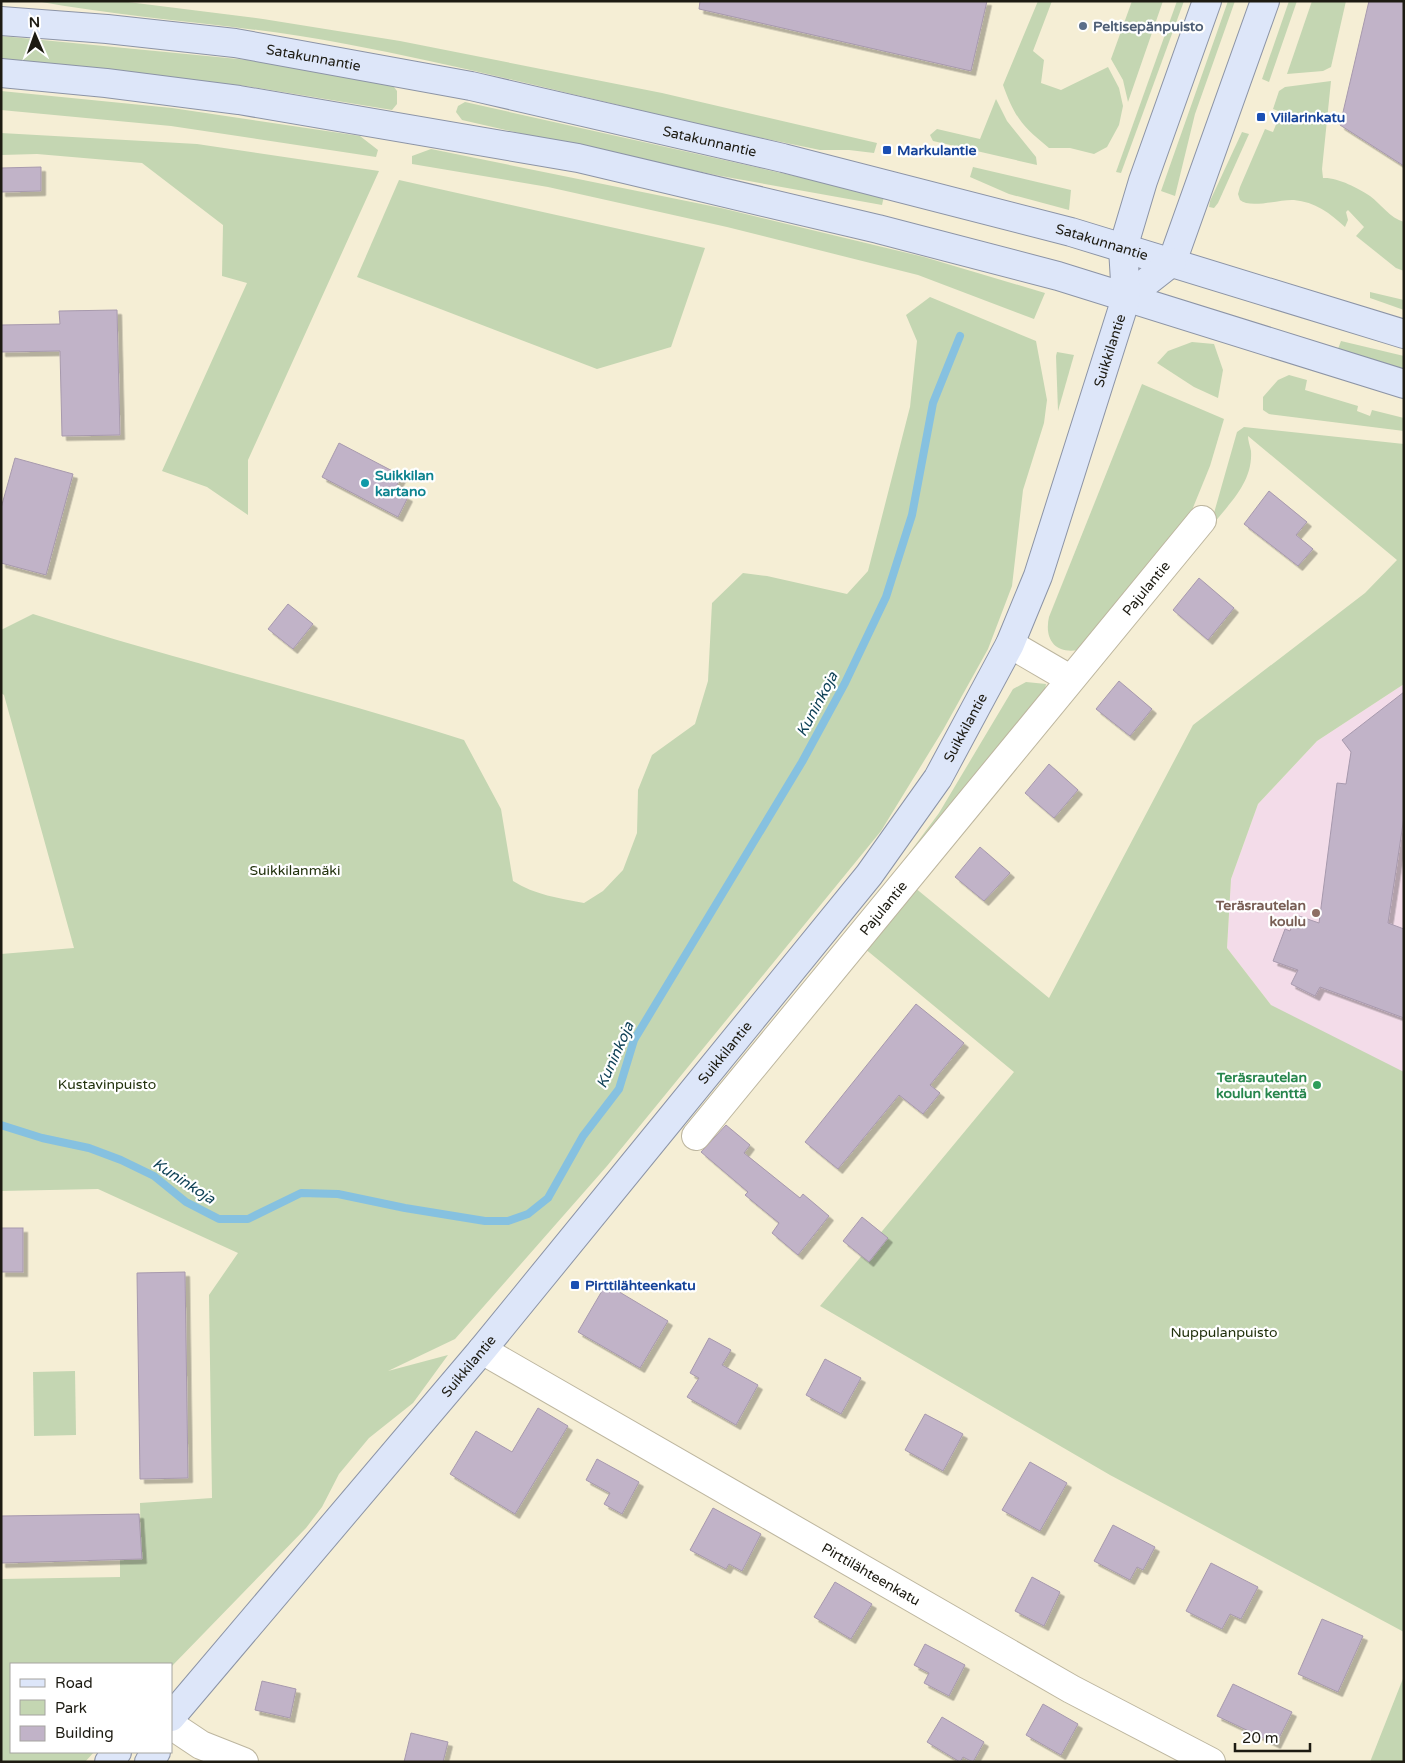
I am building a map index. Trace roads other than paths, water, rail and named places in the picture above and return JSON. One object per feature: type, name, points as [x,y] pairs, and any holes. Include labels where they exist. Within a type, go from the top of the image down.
[{"type":"main road","points":[[1126,298],[1123,248],[1144,181],[1207,1]]},
{"type":"main road","points":[[1126,298],[1172,262],[1264,1]]},
{"type":"main road","name":"Satakunnantie","points":[[1,21],[107,29],[235,44],[462,84],[783,158],[1071,232],[1404,334]]},
{"type":"main road","points":[[1,73],[106,83],[239,100],[578,158],[878,229],[1058,276],[1404,384]]},
{"type":"main road","name":"Suikkilantie","points":[[172,1716],[482,1350],[869,875],[938,778],[1010,644],[1038,576],[1126,298]]},
{"type":"street","name":"Pajulantie","points":[[696,1136],[1202,520]]},
{"type":"street","points":[[1010,644],[1070,679]]},
{"type":"street","name":"Pirttilähteenkatu","points":[[482,1350],[1071,1689],[1211,1762]]},
{"type":"street","points":[[172,1726],[201,1745],[244,1762]]},
{"type":"waterway","name":"Kuninkoja","points":[[1,1125],[42,1138],[89,1148],[121,1160],[154,1176],[186,1202],[219,1219],[248,1219],[301,1193],[338,1194],[405,1208],[485,1221],[508,1221],[528,1214],[548,1198],[583,1136],[619,1089],[634,1040],[802,762],[845,683],[886,597],[912,515],[933,403],[960,336]]},
{"type":"place","name":"Peltisepänpuisto","points":[[1083,26]]},
{"type":"place","name":"Viilarinkatu","points":[[1261,117]]},
{"type":"place","name":"Markulantie","points":[[887,150]]},
{"type":"place","name":"Suikkilan kartano","points":[[365,483]]},
{"type":"place","name":"Teräsrautelan koulu","points":[[1316,913]]},
{"type":"place","name":"Teräsrautelan koulun kenttä","points":[[1317,1085]]},
{"type":"place","name":"Pirttilähteenkatu","points":[[575,1285]]},
{"type":"park label","name":"Suikkilanmäki","points":[[295,870]]},
{"type":"park label","name":"Kustavinpuisto","points":[[107,1084]]},
{"type":"park label","name":"Nuppulanpuisto","points":[[1224,1332]]}]
